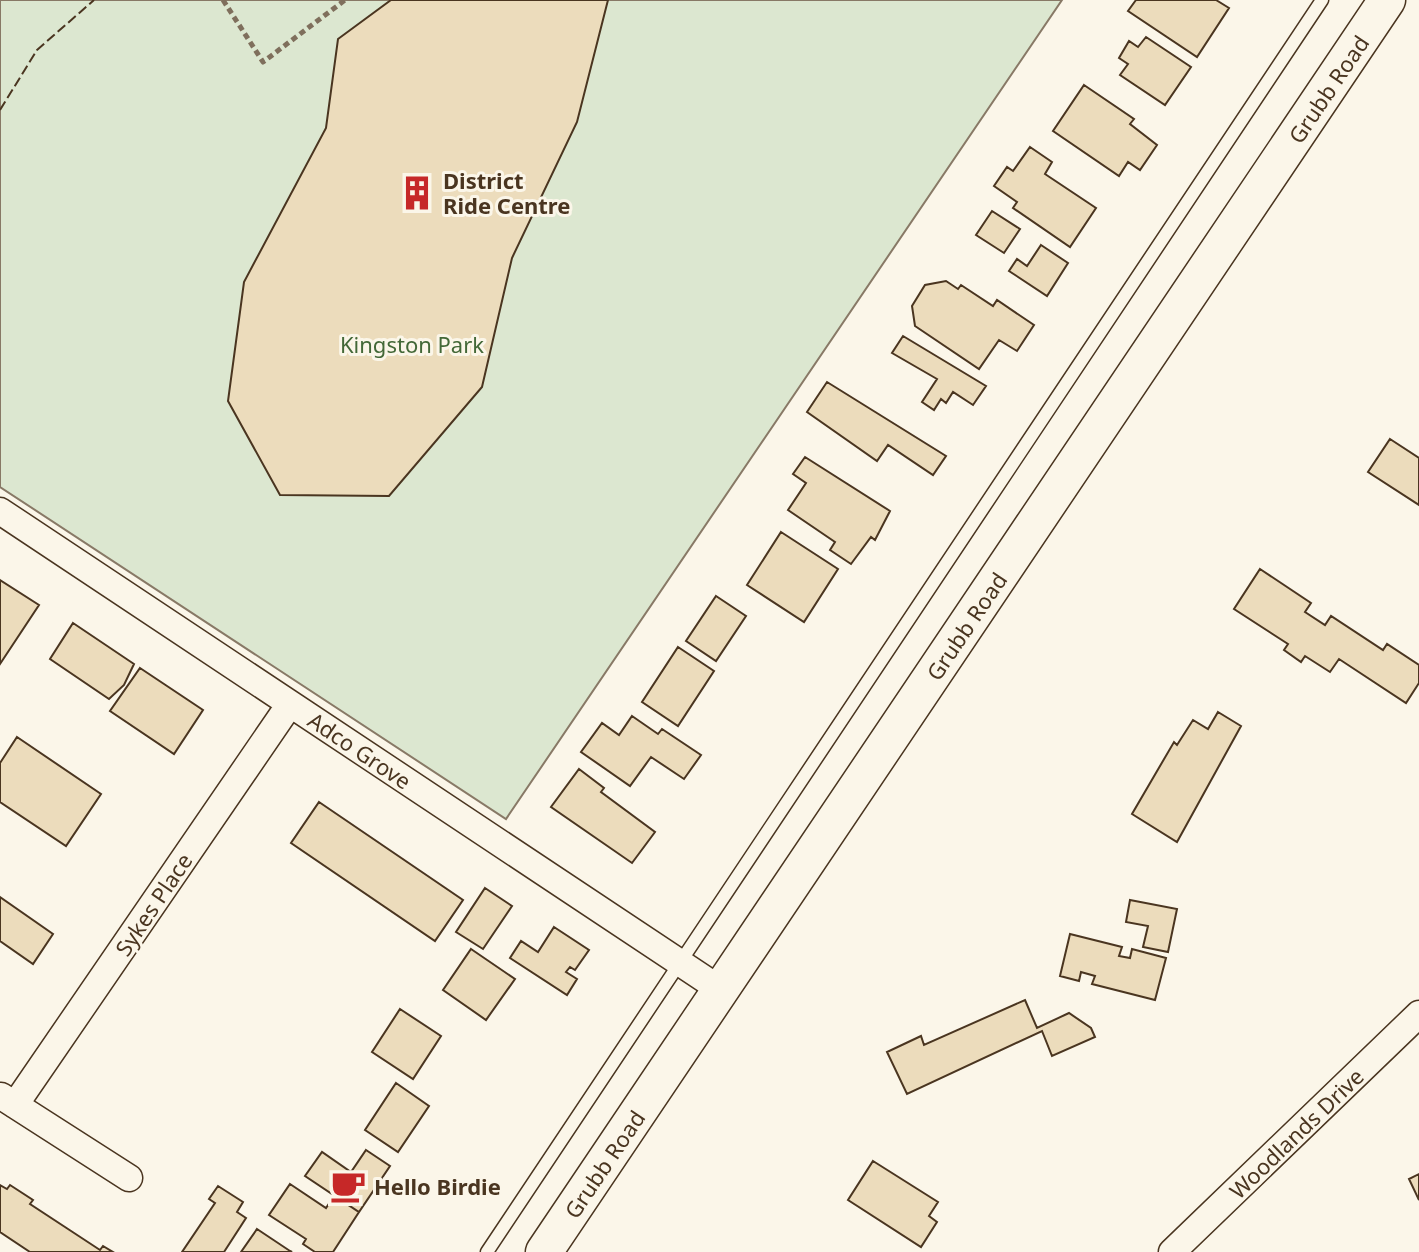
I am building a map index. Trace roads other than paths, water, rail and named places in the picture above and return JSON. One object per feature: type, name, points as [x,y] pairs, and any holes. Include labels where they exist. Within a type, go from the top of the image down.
[{"type":"main road","name":"Grubb Road","points":[[544,1252],[1387,0]]},
{"type":"street","name":"Adco Grove","points":[[0,511],[721,990]]},
{"type":"street","name":"Sykes Place","points":[[129,1178],[8,1100],[290,704]]},
{"type":"street","name":"Woodlands Drive","points":[[1172,1252],[1419,1014]]},
{"type":"lane","points":[[487,1252],[1322,0]]},
{"type":"place","name":"District Ride Centre","points":[[417,193]]},
{"type":"place","name":"Hello Birdie","points":[[348,1186]]},
{"type":"park label","name":"Kingston Park","points":[[412,344]]}]
